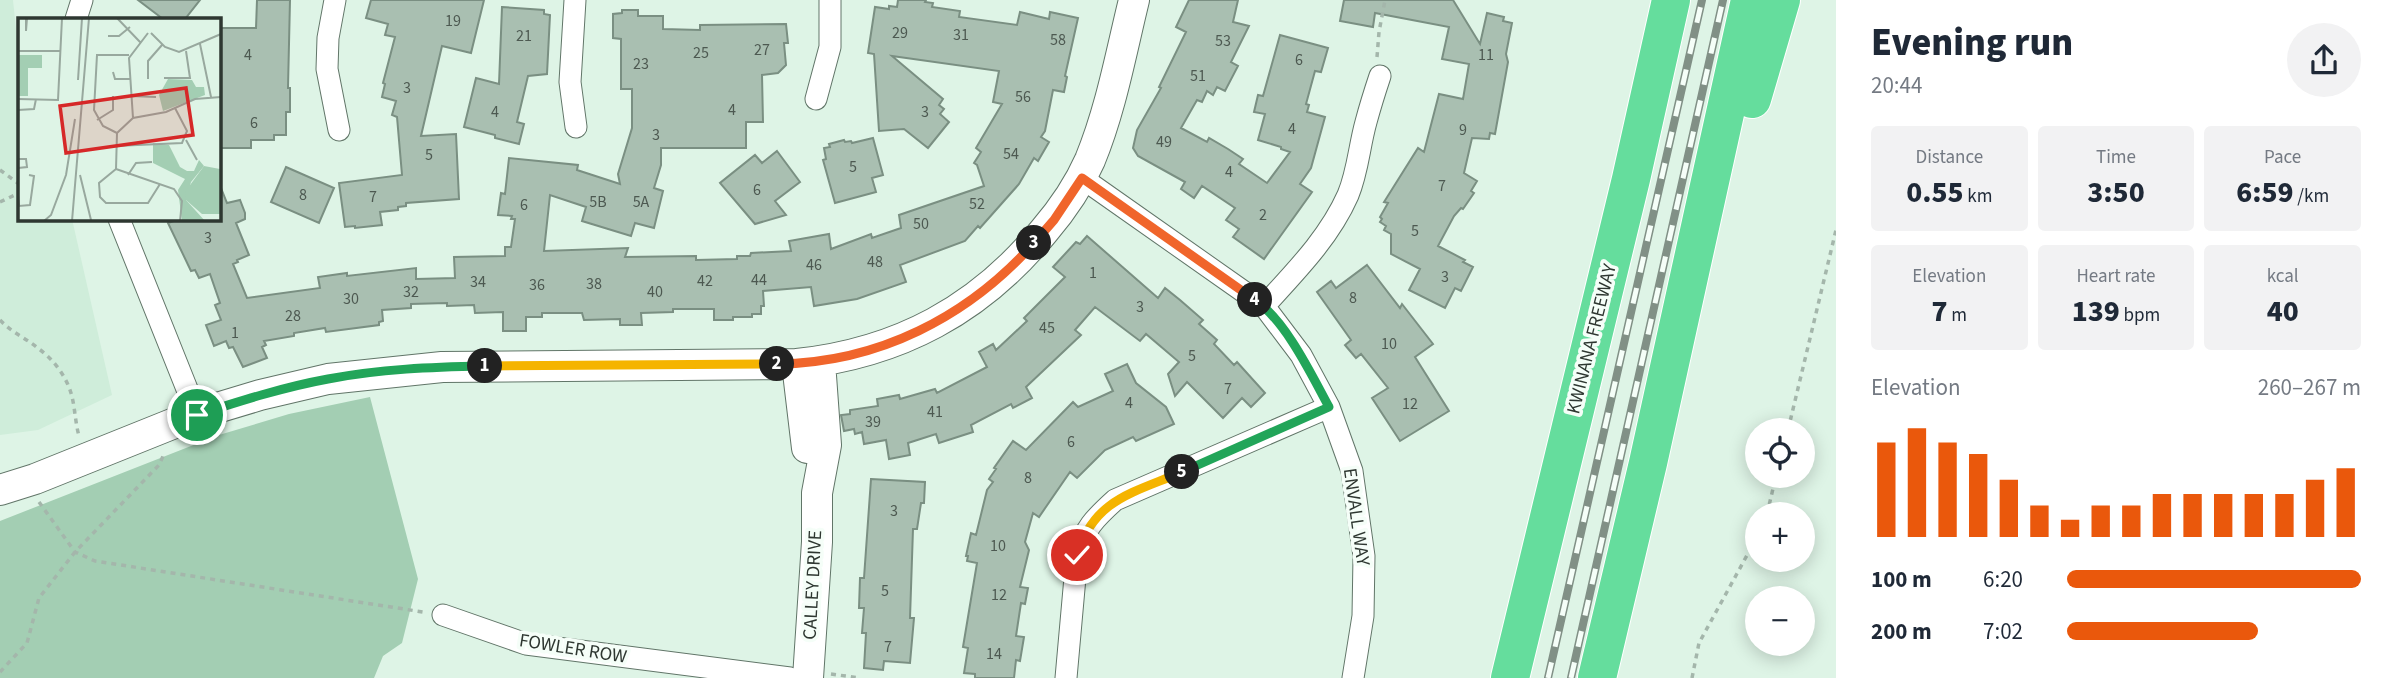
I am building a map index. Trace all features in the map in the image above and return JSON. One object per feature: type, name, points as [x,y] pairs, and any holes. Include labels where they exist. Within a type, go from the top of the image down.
[{"type":"highway","points":[[1631,179],[1652,0]]},
{"type":"highway","name":"KWINANA FREEWAY","points":[[1510,678],[1631,179],[1671,0]]},
{"type":"highway","points":[[1597,678],[1648,463],[1750,0]]},
{"type":"highway","points":[[1648,463],[1781,0]]},
{"type":"main road","points":[[13,486],[197,415],[260,395],[328,379],[409,369],[808,363],[888,344],[924,329],[983,293],[1033,245],[1054,220],[1082,178],[1110,102],[1134,0]]},
{"type":"main road","name":"CALLEY DRIVE","points":[[808,363],[826,445],[817,493],[817,676]]},
{"type":"street","points":[[76,18],[82,0]]},
{"type":"street","points":[[335,0],[328,38],[327,69],[339,130]]},
{"type":"street","points":[[575,0],[570,82],[576,127]]},
{"type":"street","points":[[816,99],[830,47],[830,0]]},
{"type":"street","points":[[1264,306],[1305,261],[1328,230],[1347,196],[1380,76]]},
{"type":"street","name":"ENVALL WAY","points":[[1082,178],[1264,306],[1301,355],[1329,407],[1352,471],[1364,556],[1363,616],[1353,678]]},
{"type":"street","points":[[119,220],[197,415]]},
{"type":"street","points":[[1066,678],[1077,555],[1091,521],[1115,500],[1329,407]]},
{"type":"street","name":"FOWLER ROW","points":[[443,615],[526,644],[790,678]]},
{"type":"path","points":[[1380,76],[1377,53],[1385,0]]},
{"type":"path","points":[[0,170],[18,183]]},
{"type":"path","points":[[0,202],[18,193]]},
{"type":"path","points":[[1791,418],[1836,230]]},
{"type":"path","points":[[0,320],[12,332],[41,349],[59,369],[72,394],[79,438]]},
{"type":"path","points":[[0,672],[27,643],[39,598],[75,552],[159,465],[166,451]]},
{"type":"path","points":[[13,486],[75,552],[95,561],[443,615]]},
{"type":"path","points":[[1692,678],[1699,643],[1745,559]]},
{"type":"path","points":[[817,676],[860,678]]},
{"type":"shaded area","points":[[0,0],[13,0],[18,48],[18,220],[72,220],[112,395],[38,430],[0,435]]},
{"type":"shaded area","points":[[370,397],[418,579],[402,643],[383,656],[374,678],[0,678],[0,521],[219,435],[289,414]]},
{"type":"building","points":[[138,0],[200,0],[186,18],[162,18]]},
{"type":"building","points":[[257,0],[290,0],[290,112],[286,112],[286,135],[274,135],[274,140],[251,140],[251,148],[220,148],[220,28],[256,28]]},
{"type":"building","points":[[371,0],[484,0],[471,53],[442,46],[421,136],[456,134],[459,199],[406,203],[406,206],[398,207],[398,210],[380,212],[382,225],[355,228],[345,227],[339,183],[402,175],[397,117],[392,115],[396,101],[382,97],[395,37],[385,35],[388,24],[366,18]]},
{"type":"building","points":[[898,0],[926,0],[925,2],[933,3],[932,7],[960,11],[959,17],[1017,25],[1020,12],[1049,19],[1050,12],[1078,18],[1064,92],[1053,90],[1045,131],[1041,137],[1049,142],[1038,161],[1034,158],[1019,184],[965,241],[900,265],[906,282],[857,299],[814,306],[811,287],[763,291],[764,306],[761,306],[761,314],[733,317],[733,320],[714,320],[714,309],[673,309],[673,312],[641,313],[642,325],[620,325],[620,319],[584,320],[582,313],[542,313],[542,317],[526,317],[526,331],[503,331],[503,312],[475,313],[474,305],[411,304],[411,308],[382,310],[383,321],[379,322],[379,325],[326,332],[325,328],[264,341],[266,345],[262,347],[267,358],[243,367],[233,347],[229,348],[226,341],[214,346],[206,325],[221,320],[215,305],[220,303],[210,274],[199,278],[195,270],[191,271],[168,223],[176,220],[220,220],[220,186],[227,203],[240,200],[245,213],[245,219],[236,223],[249,255],[233,264],[247,298],[320,288],[318,277],[347,273],[347,276],[416,268],[416,279],[455,278],[454,257],[505,256],[505,247],[511,247],[515,219],[511,219],[512,216],[498,215],[501,193],[505,194],[509,158],[578,165],[577,170],[620,184],[618,174],[632,128],[632,89],[621,89],[621,39],[613,38],[613,14],[622,13],[622,10],[638,10],[638,16],[663,16],[663,29],[700,30],[700,25],[786,24],[786,65],[778,73],[762,75],[763,122],[746,122],[746,148],[661,148],[661,165],[654,188],[663,191],[654,228],[635,223],[631,236],[582,221],[586,207],[550,195],[544,251],[628,248],[625,257],[696,256],[696,260],[737,259],[737,256],[750,256],[751,253],[791,251],[789,241],[829,234],[831,249],[871,234],[872,238],[901,228],[899,215],[984,186],[974,163],[981,152],[976,148],[1002,104],[993,102],[999,71],[892,56],[943,99],[939,105],[944,109],[940,114],[949,122],[928,148],[904,129],[879,131],[874,54],[868,53],[875,7],[897,7]]},
{"type":"building","points":[[1189,0],[1238,0],[1233,22],[1249,26],[1231,62],[1238,66],[1225,91],[1217,87],[1213,95],[1207,91],[1202,102],[1197,100],[1181,128],[1207,142],[1209,138],[1228,149],[1243,159],[1239,164],[1267,183],[1290,152],[1258,140],[1265,114],[1254,112],[1258,95],[1263,96],[1280,35],[1328,48],[1321,72],[1315,71],[1306,104],[1309,105],[1307,112],[1325,117],[1311,168],[1300,184],[1312,192],[1264,259],[1233,237],[1239,229],[1226,220],[1235,208],[1202,186],[1194,198],[1181,189],[1185,182],[1138,156],[1133,148],[1137,130],[1161,88],[1159,87],[1186,32],[1176,27]]},
{"type":"building","points":[[1344,0],[1453,0],[1480,44],[1487,13],[1504,17],[1503,21],[1512,23],[1495,134],[1490,133],[1489,139],[1472,138],[1464,173],[1477,181],[1471,191],[1474,193],[1463,209],[1454,216],[1438,246],[1473,267],[1461,291],[1455,288],[1445,308],[1409,290],[1420,269],[1391,254],[1391,234],[1384,230],[1386,226],[1380,222],[1380,217],[1388,203],[1384,202],[1418,148],[1424,152],[1439,94],[1463,99],[1469,64],[1442,59],[1449,27],[1375,13],[1373,27],[1340,21]]},
{"type":"building","points":[[502,7],[544,10],[544,14],[550,15],[547,74],[528,76],[517,122],[524,124],[519,144],[464,127],[476,78],[499,84]]},
{"type":"building","points":[[873,138],[883,175],[872,178],[876,192],[835,203],[823,160],[826,159],[824,148],[844,140],[852,143]]},
{"type":"building","points":[[777,151],[800,182],[775,201],[786,215],[755,224],[720,183],[755,155],[762,163]]},
{"type":"building","points":[[286,167],[334,188],[319,223],[271,202]]},
{"type":"building","points":[[1087,236],[1158,298],[1165,288],[1203,320],[1199,324],[1217,340],[1214,344],[1234,365],[1237,362],[1265,393],[1251,407],[1242,398],[1223,418],[1187,382],[1175,396],[1168,374],[1179,362],[1146,334],[1140,341],[1095,307],[1075,330],[1081,335],[1026,387],[1032,398],[1013,408],[1011,404],[971,425],[973,432],[939,443],[936,434],[908,443],[910,455],[889,459],[886,440],[864,444],[862,432],[855,434],[854,429],[844,431],[841,415],[850,414],[850,410],[878,406],[877,399],[899,395],[900,399],[935,389],[937,393],[987,367],[979,352],[993,344],[996,350],[1027,321],[1024,318],[1065,277],[1053,267],[1076,242],[1080,244]]},
{"type":"building","points":[[1367,265],[1400,308],[1402,304],[1433,344],[1415,357],[1449,411],[1400,441],[1372,398],[1388,388],[1361,354],[1356,358],[1345,345],[1351,340],[1317,292],[1331,281],[1336,288]]},
{"type":"building","points":[[1127,364],[1136,383],[1166,407],[1174,424],[1136,441],[1133,437],[1105,450],[1077,478],[1070,472],[1039,517],[1033,513],[1025,542],[1029,550],[1020,587],[1028,588],[1025,604],[1021,603],[1016,636],[1024,637],[1020,661],[1016,660],[1014,678],[975,678],[975,674],[964,673],[968,648],[963,647],[977,563],[967,561],[966,556],[971,533],[976,535],[987,490],[993,482],[989,479],[996,469],[994,468],[1013,441],[1026,450],[1073,402],[1078,407],[1113,391],[1105,374]]},
{"type":"building","points":[[871,479],[925,482],[924,503],[921,503],[917,529],[913,529],[910,618],[914,618],[910,663],[884,661],[883,670],[864,668],[864,608],[859,608],[860,578],[864,578]]},
{"type":"railway","points":[[1548,678],[1702,0]]},
{"type":"railway","points":[[1571,678],[1723,0]]},
{"type":"route","points":[[197,415],[260,395],[328,379],[409,369],[797,364],[845,357],[888,344],[924,329],[983,293],[1009,271],[1033,245],[1054,220],[1082,178],[1264,306],[1301,355],[1329,407],[1115,500],[1091,521],[1077,555]]}]
